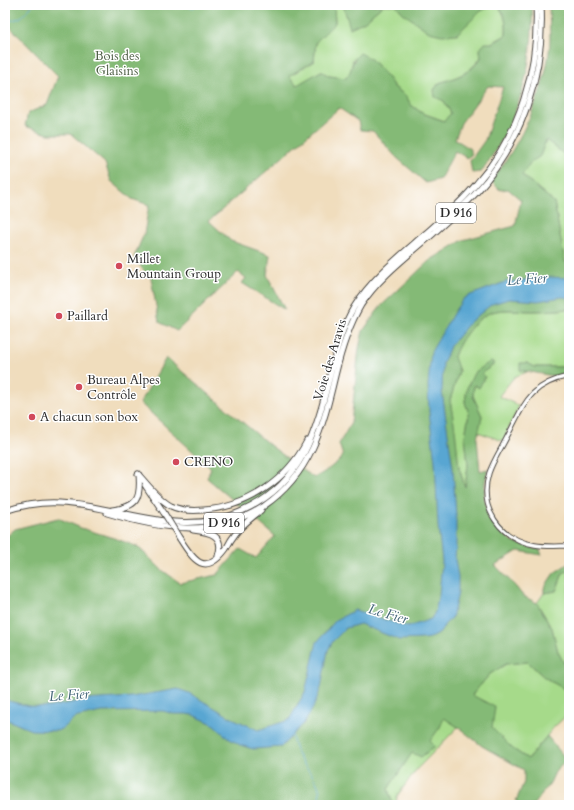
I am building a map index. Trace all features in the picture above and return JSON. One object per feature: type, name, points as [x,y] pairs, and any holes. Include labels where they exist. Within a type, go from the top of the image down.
[{"type":"highway","name":"Voie des Aravis","points":[[5,510],[27,505],[60,503],[108,510],[140,518],[177,523],[205,522],[219,520],[234,515],[261,501],[287,479],[302,458],[310,442],[318,421],[341,335],[358,300],[384,271],[471,190],[491,165],[510,134],[522,106],[532,70],[536,35],[536,5]]},
{"type":"highway","name":"Voie des Aravis","points":[[83,506],[154,526],[174,528],[202,527],[234,520],[257,510],[274,498],[296,476],[309,458],[315,444],[327,409],[344,342],[362,305],[381,281],[446,223],[476,193],[494,171],[510,145],[523,117],[534,83],[540,48],[541,5]]},
{"type":"highway","points":[[138,474],[163,501],[176,508],[200,510],[226,506],[252,496],[272,484],[288,468],[302,450],[318,421]]},
{"type":"highway","points":[[138,474],[164,512],[191,556],[197,561],[207,564],[217,558],[240,528],[274,498]]},
{"type":"highway","points":[[108,510],[127,508],[135,502],[140,491],[138,474]]},
{"type":"highway","points":[[163,501],[164,512]]},
{"type":"highway","points":[[174,528],[213,534],[217,538],[220,545],[217,558]]},
{"type":"street","points":[[569,376],[549,381],[528,398],[489,473],[487,493],[492,517],[510,536],[536,546],[569,546]]},
{"type":"green space","name":"Bois des Glaisins","points":[[5,5],[334,5],[335,23],[316,42],[314,61],[289,76],[297,85],[321,71],[329,76],[346,78],[350,72],[354,60],[360,53],[371,59],[394,87],[406,96],[411,105],[422,113],[444,121],[451,113],[444,101],[435,97],[434,90],[439,83],[463,74],[472,68],[481,58],[480,49],[485,43],[493,43],[506,35],[505,19],[498,5],[532,5],[532,37],[524,85],[514,115],[495,152],[481,172],[472,173],[470,161],[485,140],[503,87],[488,86],[461,123],[455,139],[469,148],[472,154],[467,158],[455,151],[440,179],[426,183],[396,157],[373,131],[360,130],[358,121],[339,108],[209,221],[231,241],[270,255],[267,275],[285,310],[242,283],[246,278],[238,272],[177,331],[159,322],[151,278],[134,257],[144,234],[149,205],[132,199],[111,181],[105,163],[71,134],[48,134],[25,126],[28,113],[47,105],[58,76],[10,27],[5,37]]},
{"type":"green space","points":[[334,5],[343,5],[365,21],[383,5],[396,5],[403,13],[457,34],[481,11],[498,5],[505,19],[506,35],[480,49],[481,57],[467,71],[457,77],[439,83],[434,90],[444,101],[451,113],[445,121],[422,113],[411,105],[406,96],[394,87],[371,59],[353,59],[350,75],[346,78],[329,76],[321,71],[297,86],[289,76],[314,61],[316,42],[335,23]]},
{"type":"green space","points":[[343,5],[383,5],[365,21],[350,28]]},
{"type":"green space","points":[[396,5],[494,5],[481,11],[457,34],[442,35],[429,32],[403,13]]},
{"type":"green space","points":[[549,5],[569,5],[569,158],[546,140],[540,156],[530,163],[522,175],[554,202],[565,262],[569,263],[569,309],[537,311],[502,310],[492,312],[480,319],[468,331],[456,351],[454,357],[459,371],[450,400],[459,468],[465,487],[468,465],[465,436],[469,414],[465,402],[467,388],[474,373],[491,361],[494,364],[482,373],[485,377],[479,388],[474,385],[473,396],[482,416],[477,439],[480,471],[488,469],[484,497],[489,519],[512,542],[540,550],[542,555],[518,551],[495,565],[523,596],[537,603],[552,628],[558,652],[566,667],[569,681],[569,692],[544,677],[528,662],[506,664],[490,674],[472,695],[495,707],[492,728],[513,749],[528,759],[547,736],[567,760],[555,772],[550,783],[533,805],[519,805],[516,801],[524,782],[524,770],[482,746],[444,718],[440,727],[430,741],[435,746],[421,757],[412,753],[388,789],[393,805],[5,805],[5,538],[15,529],[58,518],[81,528],[138,547],[162,570],[180,583],[217,575],[240,549],[256,558],[275,536],[207,478],[211,468],[140,403],[166,358],[271,446],[314,478],[330,468],[340,459],[343,456],[339,444],[351,423],[359,348],[363,331],[380,307],[429,261],[463,240],[515,226],[521,200],[508,189],[500,190],[491,181],[522,133],[539,95],[548,57],[550,39]]},
{"type":"green space","points":[[546,140],[569,158],[569,263],[565,263],[554,202],[522,175],[530,163],[540,156]]},
{"type":"green space","points":[[569,309],[569,367],[535,367],[527,363],[520,370],[527,372],[514,377],[499,396],[519,406],[503,441],[478,432],[482,416],[473,396],[474,385],[482,373],[494,364],[492,361],[467,388],[465,402],[469,414],[465,436],[468,465],[465,487],[459,468],[450,400],[459,371],[453,358],[459,344],[468,331],[480,319],[492,312],[507,310],[537,311]]},
{"type":"green space","points":[[520,363],[527,363],[535,367],[569,367],[569,374],[553,376],[520,370]]},
{"type":"green space","points":[[569,563],[569,570],[563,573],[556,591],[544,593],[544,588],[554,573]]},
{"type":"green space","points":[[569,570],[569,681],[566,667],[558,652],[552,628],[537,603],[544,593],[556,591],[563,573]]},
{"type":"green space","points":[[528,662],[544,677],[569,692],[569,713],[554,727],[528,759],[513,749],[492,728],[472,695],[490,674],[506,664]]},
{"type":"green space","points":[[444,717],[458,727],[416,770],[397,796],[396,805],[393,805],[388,789],[412,752],[435,746],[429,741],[440,727]]},
{"type":"water","points":[[549,277],[569,278],[569,298],[562,297],[538,301],[509,299],[492,304],[470,322],[450,346],[443,363],[442,391],[453,469],[456,515],[455,559],[458,577],[458,593],[452,618],[445,624],[440,633],[430,638],[399,640],[360,624],[346,628],[333,641],[328,650],[321,688],[313,708],[305,722],[281,747],[253,749],[240,745],[228,738],[213,724],[193,715],[174,714],[163,711],[101,712],[74,718],[65,727],[57,731],[31,730],[5,719],[5,700],[29,706],[49,707],[84,700],[131,697],[178,689],[189,693],[232,718],[258,730],[289,720],[305,692],[317,642],[336,620],[355,610],[408,627],[431,619],[435,612],[439,595],[442,561],[438,526],[435,462],[429,412],[428,385],[431,352],[463,299],[508,281]]},
{"type":"waterway","points":[[5,22],[20,18],[33,5]]},
{"type":"waterway","points":[[187,5],[189,7],[194,7],[197,5]]},
{"type":"waterway","points":[[292,735],[299,756],[319,787],[320,793],[314,805]]},
{"type":"place","name":"Millet Mountain Group","points":[[119,266]]},
{"type":"place","name":"Paillard","points":[[59,316]]},
{"type":"place","name":"Bureau Alpes Contrôle","points":[[79,387]]},
{"type":"place","name":"A chacun son box","points":[[32,417]]},
{"type":"place","name":"CRENO","points":[[176,462]]},
{"type":"water label","name":"Le Fier","points":[[527,279]]},
{"type":"water label","name":"Le Fier","points":[[388,614]]},
{"type":"water label","name":"Le Fier","points":[[69,695]]}]
